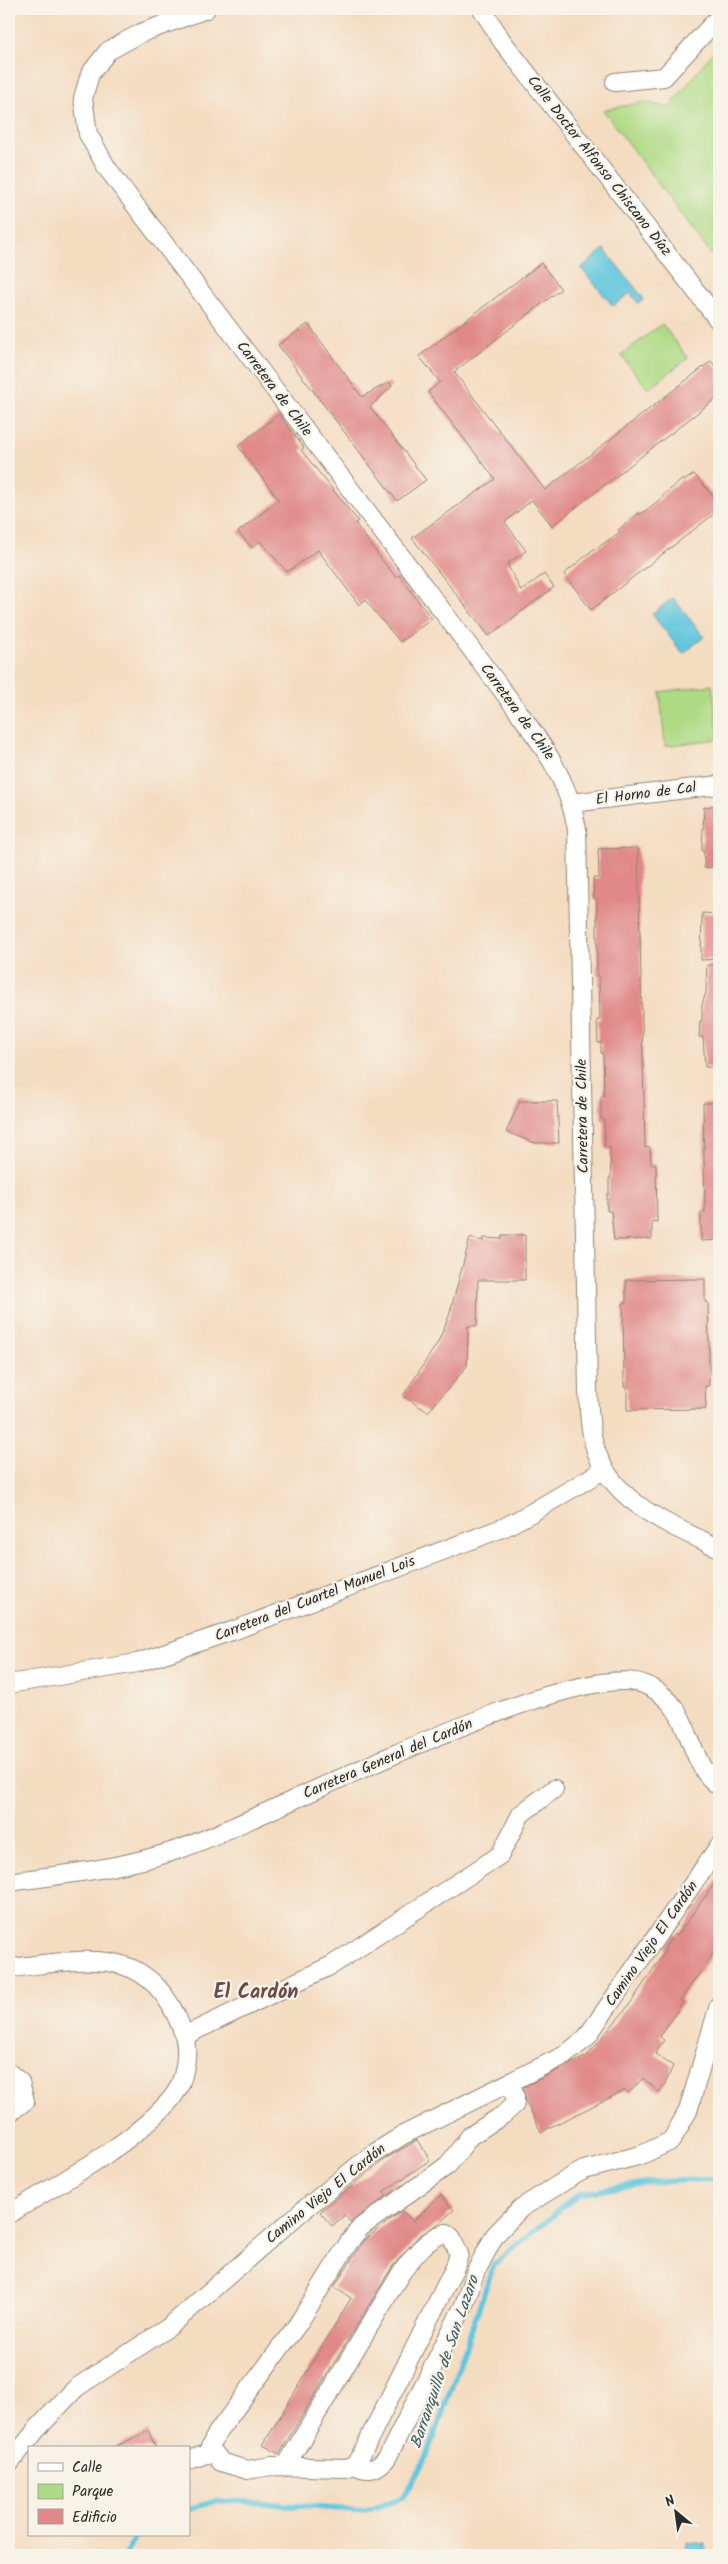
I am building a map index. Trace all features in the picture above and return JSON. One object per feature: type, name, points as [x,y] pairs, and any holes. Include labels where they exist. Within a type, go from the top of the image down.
[{"type":"street","name":"Carretera de Chile","points":[[206,9],[141,33],[108,51],[90,74],[83,98],[88,134],[107,168],[541,743],[565,784],[578,829],[588,1390],[592,1435],[597,1454],[619,1490],[638,1506],[719,1548]]},
{"type":"street","name":"Calle Doctor Alfonso Chiscano Díaz","points":[[482,9],[502,41],[719,321]]},
{"type":"street","points":[[614,82],[664,77],[719,17]]},
{"type":"street","name":"El Horno de Cal","points":[[572,803],[719,785]]},
{"type":"street","name":"Carretera del Cuartel Manuel Lois","points":[[9,1684],[137,1664],[234,1630],[505,1526],[531,1514],[605,1468]]},
{"type":"street","name":"Carretera General del Cardón","points":[[9,1882],[118,1867],[183,1848],[483,1718],[558,1692],[609,1681],[636,1681],[665,1697],[682,1717],[708,1775],[719,1786]]},
{"type":"street","points":[[184,2036],[332,1965],[500,1855],[521,1814],[554,1789]]},
{"type":"street","name":"Camino Viejo El Cardón","points":[[9,2464],[37,2429],[76,2388],[169,2327],[301,2212],[370,2156],[403,2135],[565,2055],[586,2038],[719,1846]]},
{"type":"street","points":[[9,1968],[95,1959],[136,1969],[160,1989],[176,2014],[184,2036],[186,2065],[174,2096],[146,2125],[9,2214]]},
{"type":"street","points":[[510,2082],[515,2096],[515,2104],[470,2136],[448,2165],[422,2185],[375,2216],[355,2235],[298,2324],[217,2433],[210,2447],[221,2462],[240,2468],[336,2469],[354,2465],[371,2470],[380,2466],[387,2458],[464,2305],[475,2273],[495,2235],[521,2208],[584,2170],[641,2155],[671,2141],[688,2111],[719,2005]]},
{"type":"street","points":[[9,2073],[20,2082],[25,2101],[9,2114]]},
{"type":"street","points":[[285,2467],[401,2274],[416,2253],[436,2237],[446,2233],[452,2238],[459,2254],[455,2267],[360,2457],[354,2465]]},
{"type":"street","points":[[190,2460],[212,2452]]},
{"type":"green space","points":[[719,44],[719,265],[603,110],[645,102],[669,108]]},
{"type":"green space","points":[[662,324],[688,358],[648,389],[621,355]]},
{"type":"green space","points":[[712,685],[719,739],[665,746],[660,692]]},
{"type":"water","points":[[604,249],[644,299],[639,304],[630,293],[613,306],[581,268]]},
{"type":"water","points":[[673,598],[704,637],[683,654],[652,614]]},
{"type":"water","points":[[686,2542],[706,2544],[705,2554],[685,2553]]},
{"type":"building","points":[[541,263],[561,289],[454,372],[545,490],[711,361],[719,371],[719,396],[552,526],[532,500],[505,522],[526,551],[507,564],[521,591],[544,574],[554,587],[489,636],[412,538],[495,479],[428,392],[440,382],[419,356]]},
{"type":"building","points":[[308,324],[362,397],[389,382],[392,386],[370,407],[426,480],[397,501],[278,345]]},
{"type":"building","points":[[279,414],[304,448],[301,450],[358,521],[355,523],[382,560],[396,577],[399,575],[432,619],[400,642],[365,600],[359,605],[318,550],[287,572],[260,541],[252,548],[238,532],[279,500],[238,446]]},
{"type":"building","points":[[694,474],[716,499],[719,510],[591,610],[564,574],[595,548],[620,532],[618,530],[663,497],[683,479],[684,481]]},
{"type":"building","points":[[719,805],[719,867],[704,868],[704,852],[702,851],[704,807]]},
{"type":"building","points":[[638,848],[645,1148],[650,1147],[651,1164],[656,1164],[657,1222],[652,1221],[652,1239],[614,1240],[611,1211],[607,1211],[607,1194],[609,1194],[609,1178],[611,1178],[610,1148],[605,1149],[604,1119],[601,1119],[601,1096],[604,1096],[603,1053],[601,1053],[601,1042],[598,1043],[597,1020],[600,1020],[599,976],[597,976],[597,899],[594,899],[593,878],[599,878],[598,849]]},
{"type":"building","points":[[702,913],[719,914],[719,959],[701,960]]},
{"type":"building","points":[[707,965],[719,965],[719,1067],[705,1067],[703,1037],[699,1037],[702,1005],[706,992]]},
{"type":"building","points":[[520,1101],[557,1101],[559,1143],[535,1143],[506,1132]]},
{"type":"building","points":[[703,1103],[719,1103],[719,1240],[701,1241],[701,1212],[705,1212]]},
{"type":"building","points":[[502,1235],[525,1235],[525,1280],[478,1280],[477,1326],[468,1326],[467,1366],[428,1412],[403,1396],[438,1342],[449,1316],[470,1238],[483,1241],[484,1238],[502,1239]]},
{"type":"building","points":[[705,1279],[705,1302],[708,1302],[709,1344],[709,1386],[705,1386],[706,1409],[627,1410],[627,1387],[624,1387],[623,1303],[626,1303],[626,1280]]},
{"type":"building","points":[[719,1877],[719,1945],[680,2000],[683,2002],[660,2037],[664,2040],[655,2054],[673,2066],[665,2084],[659,2092],[643,2078],[629,2093],[625,2090],[541,2132],[526,2101],[523,2087],[587,2056],[630,2004],[666,1950],[664,1949],[674,1934],[677,1936]]},
{"type":"building","points":[[417,2140],[430,2160],[383,2192],[387,2196],[351,2223],[345,2215],[332,2226],[320,2212],[385,2159]]},
{"type":"building","points":[[441,2195],[454,2210],[437,2225],[419,2236],[392,2267],[279,2454],[263,2445],[351,2298],[334,2287],[364,2240],[402,2211],[413,2221]]},
{"type":"building","points":[[148,2431],[155,2446],[117,2446]]},
{"type":"waterway","name":"Barranquillo de San Lazaro","points":[[190,2509],[219,2500],[366,2511],[403,2497],[428,2455],[494,2264],[579,2194],[650,2182],[719,2179]]},
{"type":"waterway","name":"Barranquillo de San Lazaro","points":[[125,2555],[136,2536]]},
{"type":"district","name":"El Cardón","points":[[256,1993]]}]
